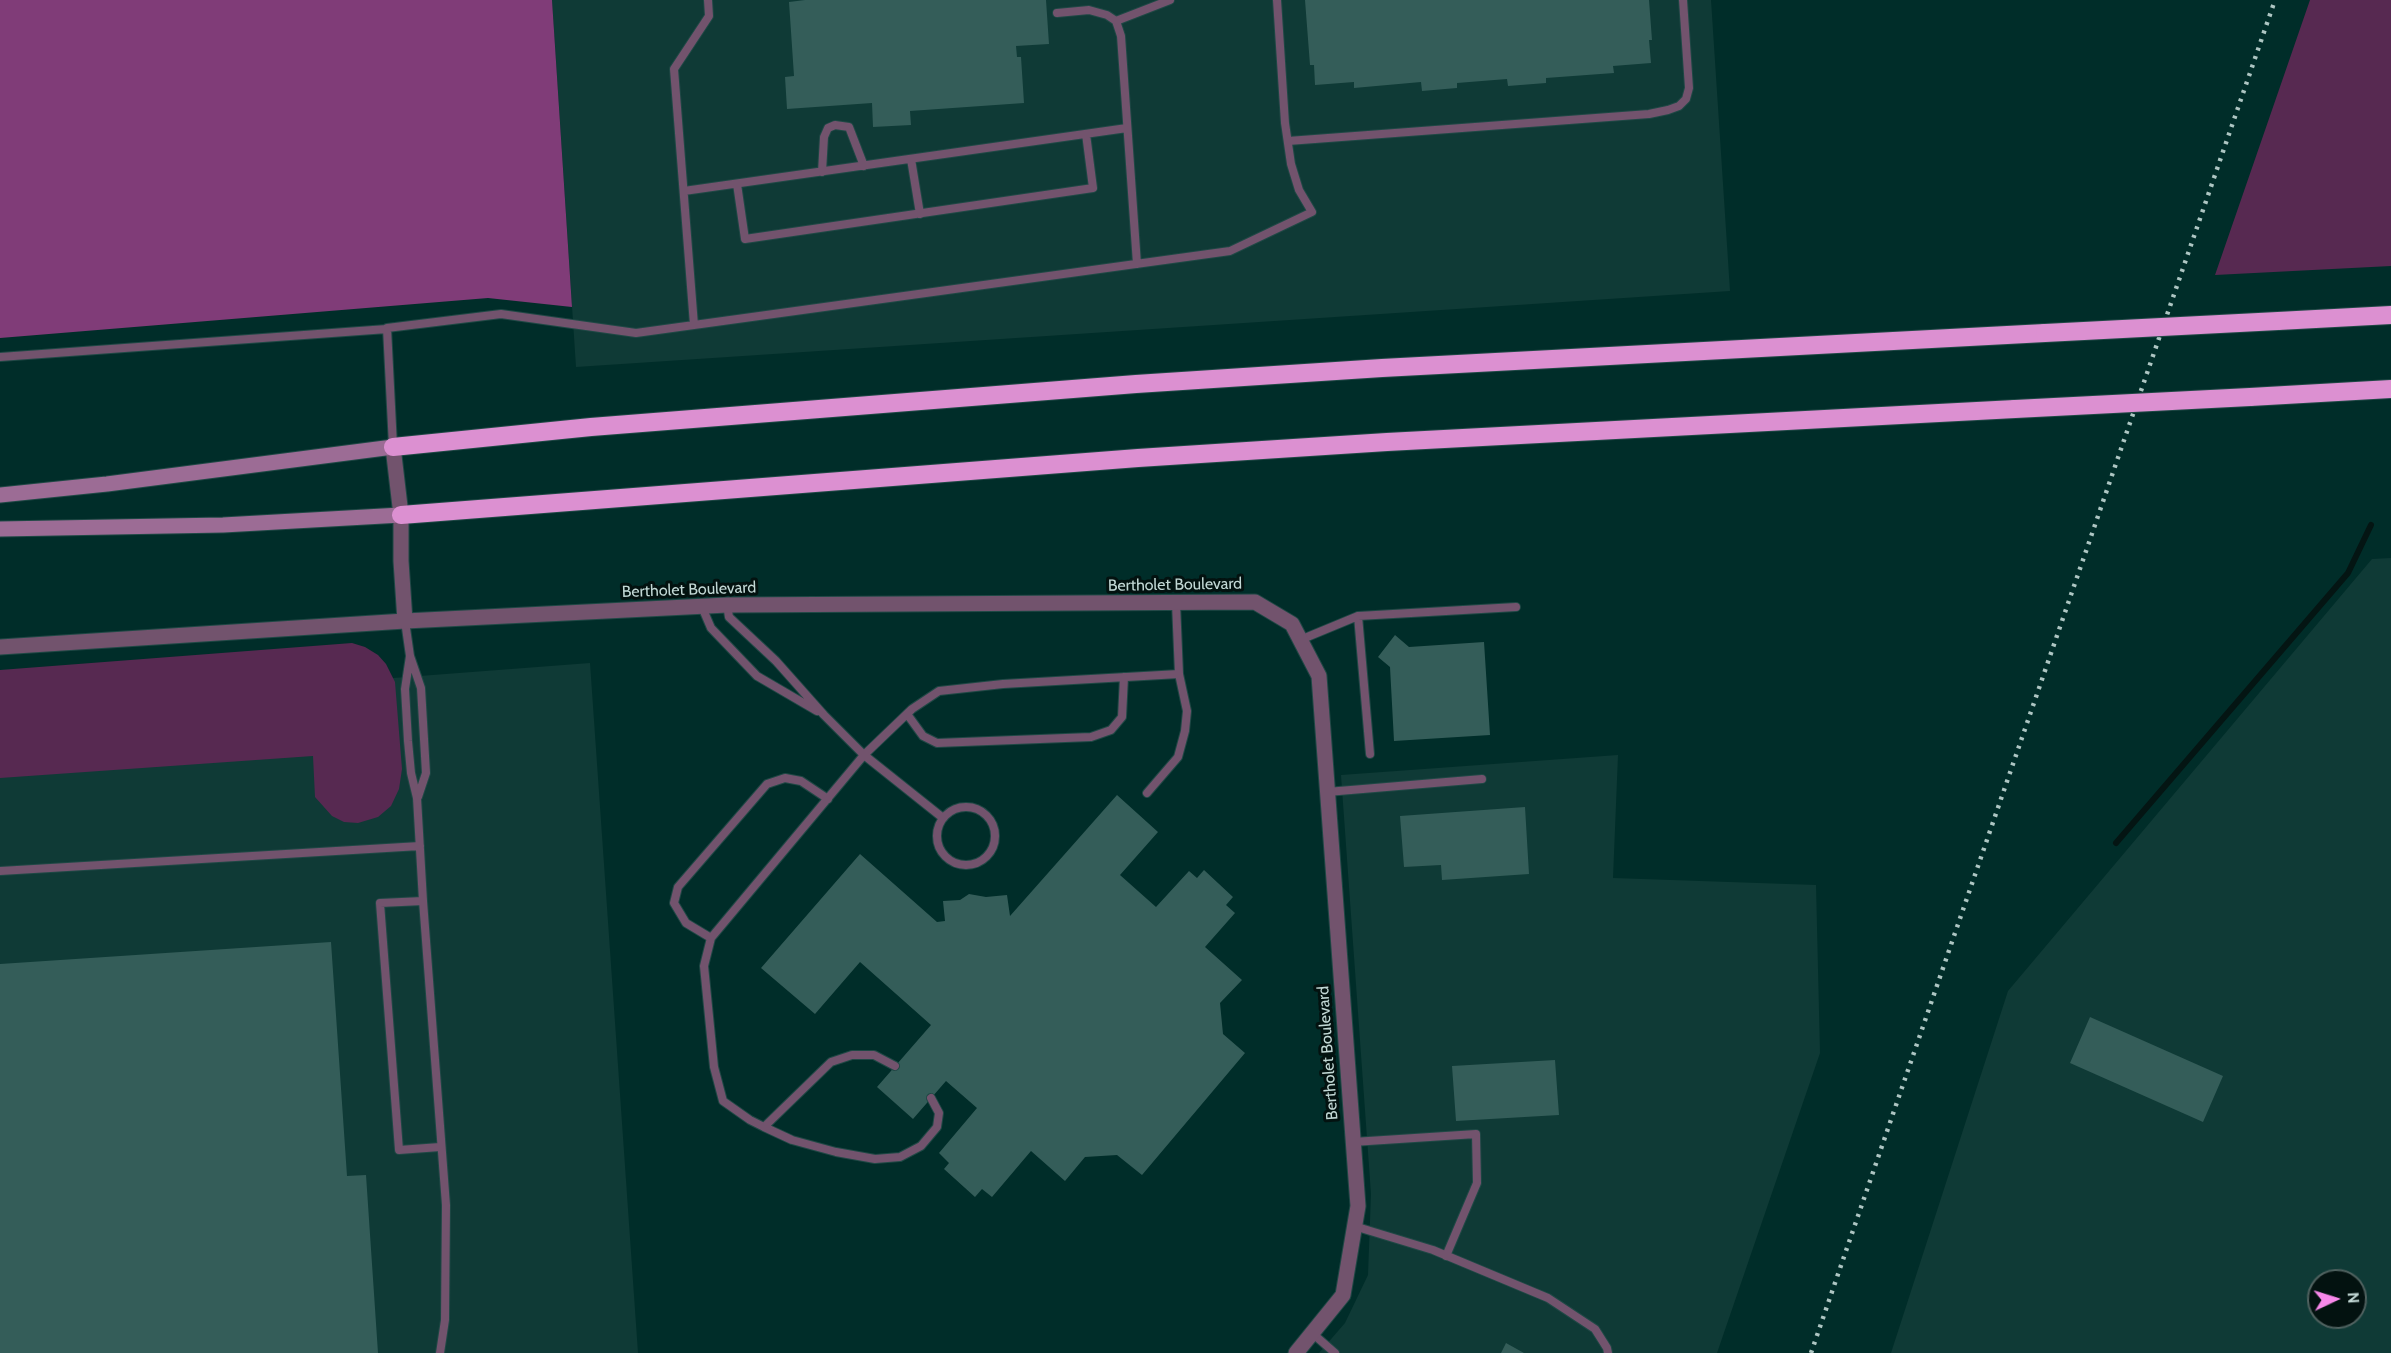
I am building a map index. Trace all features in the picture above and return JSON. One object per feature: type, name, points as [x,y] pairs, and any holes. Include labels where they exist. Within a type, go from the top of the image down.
[{"type":"highway","points":[[393,447],[602,426],[1125,385],[1382,368],[2391,315]]},
{"type":"highway","points":[[400,515],[1197,454],[2391,389]]},
{"type":"main road","points":[[0,495],[107,484],[393,447]]},
{"type":"main road","points":[[0,529],[223,525],[400,515]]},
{"type":"street","points":[[393,447],[400,515],[405,621]]},
{"type":"street","name":"Bertholet Boulevard","points":[[0,647],[405,621],[727,605],[1255,602],[1292,624],[1319,676],[1358,1206],[1343,1295],[1296,1353]]},
{"type":"lane","points":[[694,325],[674,69],[709,16],[708,0]]},
{"type":"lane","points":[[1116,21],[1170,0]]},
{"type":"lane","points":[[0,357],[387,329],[501,314],[636,333],[1230,251],[1312,212],[1299,190],[1291,164],[1277,0]]},
{"type":"lane","points":[[1288,141],[1649,114],[1668,110],[1679,106],[1686,99],[1689,88],[1683,0]]},
{"type":"lane","points":[[1057,13],[1089,9],[1107,15],[1116,21],[1120,36],[1137,264]]},
{"type":"lane","points":[[822,172],[824,137],[828,128],[835,125],[849,127],[864,166]]},
{"type":"lane","points":[[684,191],[1127,128]]},
{"type":"lane","points":[[737,184],[745,239],[920,214],[1093,188],[1086,134]]},
{"type":"lane","points":[[911,159],[920,214]]},
{"type":"lane","points":[[387,329],[393,447]]},
{"type":"lane","points":[[1147,793],[1178,757],[1185,731],[1187,711],[1179,674],[1176,603]]},
{"type":"lane","points":[[727,605],[729,618],[776,661],[824,715],[864,755],[943,818]]},
{"type":"lane","points":[[702,607],[711,628],[757,676],[824,715]]},
{"type":"lane","points":[[1300,640],[1358,616],[1516,607]]},
{"type":"lane","points":[[1358,616],[1370,754]]},
{"type":"lane","points":[[405,621],[410,656],[421,688],[426,761],[426,772],[417,798]]},
{"type":"lane","points":[[410,656],[405,689],[411,773],[417,798],[440,1147],[446,1205],[445,1320],[441,1353]]},
{"type":"lane","points":[[931,1098],[939,1113],[937,1127],[921,1146],[900,1157],[875,1159],[836,1152],[792,1140],[750,1120],[723,1101],[714,1067],[704,966],[711,938],[864,755],[907,714],[939,691],[1003,684],[1179,674]]},
{"type":"lane","points":[[907,714],[923,736],[937,743],[1091,737],[1111,730],[1122,717],[1124,677]]},
{"type":"lane","points":[[711,938],[686,923],[674,903],[678,887],[767,784],[785,778],[801,781],[828,799]]},
{"type":"lane","points":[[1327,792],[1482,779]]},
{"type":"lane","points":[[959,808],[978,809],[986,814],[995,831],[993,850],[987,858],[969,866],[951,861],[939,846],[937,837],[938,827],[943,818],[959,808]]},
{"type":"lane","points":[[0,871],[420,846]]},
{"type":"lane","points":[[423,902],[380,903],[399,1150],[440,1147]]},
{"type":"lane","points":[[764,1127],[831,1062],[852,1055],[874,1055],[895,1066]]},
{"type":"lane","points":[[1353,1142],[1476,1134],[1477,1183],[1446,1256]]},
{"type":"lane","points":[[1354,1226],[1446,1256],[1548,1298],[1595,1329],[1607,1347],[1608,1353]]},
{"type":"lane","points":[[1312,1333],[1335,1353]]},
{"type":"shaded area","points":[[0,0],[552,0],[572,307],[488,298],[0,338]]},
{"type":"shaded area","points":[[552,0],[1711,0],[1730,291],[576,367]]},
{"type":"shaded area","points":[[2310,0],[2391,0],[2391,266],[2215,275]]},
{"type":"shaded area","points":[[2391,558],[2391,1353],[1891,1353],[2008,991],[2372,559]]},
{"type":"shaded area","points":[[352,643],[365,647],[378,655],[386,664],[395,682],[402,769],[399,789],[391,806],[378,817],[358,823],[344,822],[332,816],[315,797],[313,756],[0,778],[0,670]]},
{"type":"shaded area","points":[[590,663],[638,1353],[0,1353],[0,708]]},
{"type":"shaded area","points":[[1618,755],[1613,878],[1816,885],[1820,1053],[1717,1353],[1319,1353],[1345,1323],[1368,1275],[1371,1194],[1341,775]]},
{"type":"building","points":[[805,0],[1046,0],[1049,44],[1016,46],[1017,57],[1021,57],[1024,103],[910,111],[911,125],[873,127],[872,103],[787,109],[785,77],[794,76],[789,2]]},
{"type":"building","points":[[1305,0],[1649,0],[1651,63],[1613,66],[1614,73],[1546,78],[1546,83],[1508,86],[1507,79],[1457,83],[1457,88],[1422,91],[1421,82],[1354,88],[1354,82],[1315,85],[1314,65],[1310,65]]},
{"type":"building","points":[[1395,635],[1409,647],[1484,642],[1490,735],[1394,741],[1390,667],[1378,657]]},
{"type":"building","points":[[1117,795],[1158,832],[1120,875],[1156,907],[1189,871],[1197,878],[1204,870],[1233,897],[1226,905],[1235,913],[1205,947],[1242,980],[1220,1003],[1223,1034],[1245,1053],[1142,1175],[1117,1155],[1085,1157],[1065,1181],[1031,1151],[992,1197],[982,1189],[975,1197],[944,1169],[949,1163],[939,1153],[977,1108],[946,1081],[913,1119],[877,1087],[931,1025],[860,962],[815,1014],[761,968],[860,854],[937,922],[945,921],[943,901],[960,900],[969,894],[986,897],[1007,895],[1010,916]]},
{"type":"building","points":[[1525,807],[1529,874],[1442,880],[1441,865],[1404,867],[1400,816]]},
{"type":"building","points":[[331,942],[347,1176],[366,1175],[378,1353],[0,1353],[0,964]]},
{"type":"building","points":[[2090,1017],[2223,1076],[2203,1122],[2070,1063]]},
{"type":"building","points":[[1555,1060],[1559,1115],[1456,1121],[1452,1066]]},
{"type":"building","points":[[1506,1343],[1524,1353],[1501,1353]]},
{"type":"waterway","points":[[2116,843],[2348,573],[2371,525]]},
{"type":"railway","points":[[1811,1353],[2275,0]]}]
